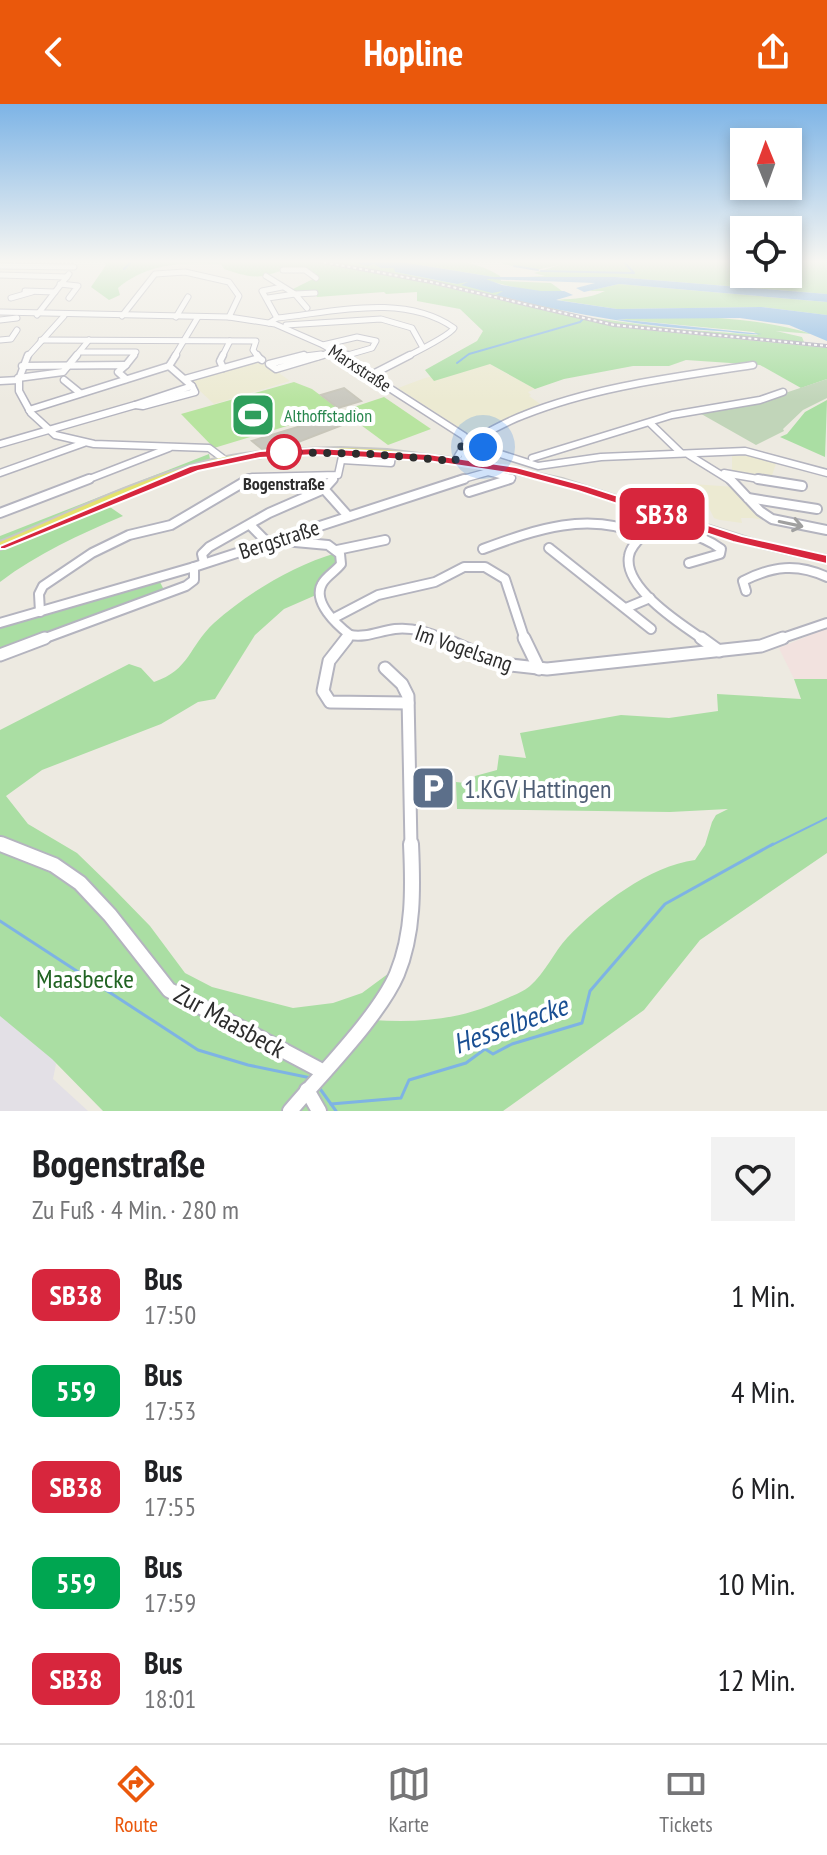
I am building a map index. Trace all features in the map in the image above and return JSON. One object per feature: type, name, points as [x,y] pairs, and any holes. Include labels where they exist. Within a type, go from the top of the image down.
[{"type":"main road","points":[[466,447],[488,465]]},
{"type":"main road","points":[[0,546],[141,487],[225,460],[284,452],[392,455],[488,465],[583,488],[755,544],[827,559]]},
{"type":"street","points":[[0,320],[34,315],[41,307]]},
{"type":"street","points":[[122,316],[129,307]]},
{"type":"street","points":[[176,317],[182,307]]},
{"type":"street","points":[[229,317],[234,307]]},
{"type":"street","points":[[272,307],[277,318]]},
{"type":"street","points":[[269,323],[277,318],[397,308],[442,316],[454,329],[450,335],[422,346],[371,375]]},
{"type":"street","name":"Marxstraße","points":[[0,312],[64,316],[229,317],[283,326],[323,345],[461,434],[466,447]]},
{"type":"street","points":[[64,316],[22,366],[18,379],[19,393],[29,410],[49,429],[59,437],[87,442],[209,448],[225,460]]},
{"type":"street","points":[[29,410],[171,363],[198,317]]},
{"type":"street","points":[[283,326],[388,319],[412,328],[422,346]]},
{"type":"street","points":[[0,340],[11,339],[17,330]]},
{"type":"street","points":[[323,345],[356,336],[368,336],[376,341],[372,348],[341,357]]},
{"type":"street","points":[[41,340],[256,341],[253,350],[269,364],[332,351]]},
{"type":"street","points":[[0,381],[63,372],[89,340]]},
{"type":"street","points":[[223,368],[220,361],[230,341]]},
{"type":"street","points":[[80,352],[136,352],[118,372],[126,379]]},
{"type":"street","points":[[185,379],[259,358]]},
{"type":"street","points":[[0,444],[135,405],[150,405],[195,392],[171,363]]},
{"type":"street","points":[[22,366],[126,365]]},
{"type":"street","points":[[459,461],[466,447],[523,415],[588,394],[639,382],[753,365]]},
{"type":"street","points":[[64,380],[80,393]]},
{"type":"street","points":[[582,460],[576,457],[542,462],[532,459],[679,413],[760,400],[783,392]]},
{"type":"street","points":[[650,423],[681,453],[698,458],[724,473],[772,519],[827,530]]},
{"type":"street","points":[[0,473],[87,442]]},
{"type":"street","points":[[466,447],[479,445],[533,465],[681,453],[758,453],[827,473]]},
{"type":"street","points":[[0,513],[172,446]]},
{"type":"street","points":[[213,451],[214,463]]},
{"type":"street","points":[[698,458],[706,452]]},
{"type":"street","points":[[0,655],[186,586],[194,580],[204,551],[269,513],[324,489],[342,470],[342,456]]},
{"type":"street","name":"Bergstraße","points":[[0,623],[199,565],[478,475],[491,472],[512,478],[469,492]]},
{"type":"street","points":[[724,473],[802,486]]},
{"type":"street","points":[[40,612],[40,590],[54,577],[129,535],[155,531],[180,520],[247,479],[264,475],[335,476]]},
{"type":"street","points":[[324,489],[348,516]]},
{"type":"street","points":[[748,498],[817,509]]},
{"type":"street","points":[[483,549],[537,529],[586,522],[619,523],[640,538]]},
{"type":"street","points":[[250,525],[272,542],[318,543],[337,550],[385,540]]},
{"type":"street","points":[[689,563],[720,554],[721,549],[710,541],[661,529],[640,538],[629,553],[628,566],[636,583],[650,598],[719,651]]},
{"type":"street","points":[[549,548],[651,629]]},
{"type":"street","points":[[337,550],[343,559],[322,584],[320,593],[334,618],[350,635],[326,667],[324,697],[330,702],[344,704],[408,703]]},
{"type":"street","points":[[746,591],[743,581],[765,570],[785,565],[807,568],[827,577]]},
{"type":"street","points":[[334,618],[378,595],[435,582],[464,567],[485,567],[505,579],[521,633],[539,669]]},
{"type":"street","points":[[626,608],[650,598]]},
{"type":"street","name":"Im Vogelsang","points":[[350,635],[360,637],[395,629],[419,629],[502,664],[539,669],[772,644],[827,623]]},
{"type":"street","points":[[290,1111],[385,997],[403,963],[412,882],[408,703],[406,691],[385,668]]},
{"type":"street","name":"Zur Maasbeck","points":[[0,844],[54,865],[80,883],[110,915],[169,990],[314,1081]]},
{"type":"street","points":[[314,1081],[319,1111]]},
{"type":"shaded area","points":[[260,359],[290,381],[214,404],[187,379]]},
{"type":"shaded area","points":[[488,363],[535,389],[528,392],[529,396],[543,406],[472,436],[398,388],[425,378]]},
{"type":"shaded area","points":[[732,456],[777,461],[771,478],[732,471]]},
{"type":"shaded area","points":[[678,483],[735,487],[770,521],[752,518],[741,518],[742,523],[720,520],[714,518],[706,502],[658,498],[668,486]]},
{"type":"shaded area","points":[[827,628],[827,679],[794,679],[779,648]]},
{"type":"shaded area","points":[[0,998],[23,1012],[56,1064],[53,1079],[88,1111],[0,1111]]},
{"type":"green space","points":[[449,307],[530,307],[616,327],[827,348],[827,379],[801,388],[760,365],[686,360],[669,366],[633,366],[564,379],[535,389],[490,364],[434,381],[425,370],[477,341],[483,331],[460,309]]},
{"type":"green space","points":[[540,307],[585,317],[677,329],[758,335],[754,332],[617,319],[716,318],[765,323],[812,334],[776,331],[802,337],[804,342],[618,325]]},
{"type":"green space","points":[[604,307],[827,307],[827,315],[761,307]]},
{"type":"green space","points":[[827,379],[827,398],[803,410],[784,431],[756,445],[696,411],[761,401]]},
{"type":"green space","name":"Althoffstadion","points":[[294,382],[312,389],[340,410],[214,448],[181,414]]},
{"type":"green space","points":[[384,397],[431,429],[388,445],[342,411]]},
{"type":"green space","points":[[827,400],[825,457],[780,437],[787,434],[805,412]]},
{"type":"green space","points":[[209,454],[210,459],[203,463],[0,542],[0,536]]},
{"type":"green space","points":[[107,505],[123,516],[44,553],[0,582],[0,549]]},
{"type":"green space","name":"Maasbecke","points":[[336,553],[337,563],[316,595],[284,609],[255,635],[215,699],[198,702],[161,724],[42,770],[6,796],[28,824],[77,853],[112,887],[150,926],[185,973],[212,987],[293,1008],[333,1003],[362,993],[400,965],[372,1020],[406,1021],[455,1016],[517,994],[535,981],[567,938],[609,900],[660,870],[695,860],[705,845],[716,815],[728,809],[670,812],[457,809],[456,782],[474,784],[475,776],[497,770],[499,755],[526,758],[520,733],[621,715],[669,718],[718,711],[717,694],[801,699],[794,679],[827,679],[827,853],[700,940],[644,1010],[503,1111],[103,1111],[52,1059],[0,1016],[0,730],[129,664],[141,668],[154,682],[166,677],[182,664],[214,623],[241,601],[287,573]]},
{"type":"green space","points":[[158,578],[165,592],[0,653],[0,624]]},
{"type":"water","points":[[547,307],[761,307],[827,315],[827,341],[789,325],[740,318],[617,319],[762,334],[606,319]]},
{"type":"building","points":[[344,388],[361,401],[338,408],[321,395]]},
{"type":"building","points":[[330,417],[340,426],[293,444],[262,449],[252,441]]},
{"type":"waterway","points":[[457,363],[469,354],[580,322],[585,317]]},
{"type":"waterway","name":"Hesselbecke","points":[[770,846],[827,818]]},
{"type":"waterway","name":"Hesselbecke","points":[[331,1104],[401,1098],[409,1080],[466,1063],[485,1049],[493,1054],[512,1044],[582,1023],[590,991],[665,904],[773,844]]},
{"type":"waterway","name":"Maasbecke","points":[[0,921],[198,1050],[248,1065],[311,1078]]},
{"type":"waterway","name":"Maasbecke","points":[[318,1086],[336,1111]]},
{"type":"railway","points":[[537,307],[614,325],[827,346]]},
{"type":"bus line","name":"SB38","points":[[0,546],[194,468],[260,454],[315,452],[428,457],[488,465],[583,488],[773,549],[827,559]]},
{"type":"place","name":"Althoffstadion","points":[[253,415]]},
{"type":"place","name":"Bogenstraße","points":[[284,452]]},
{"type":"place","name":"1.KGV Hattingen","points":[[433,788]]},
{"type":"route","points":[[284,452],[428,457],[455,461],[466,443],[483,447]]}]
